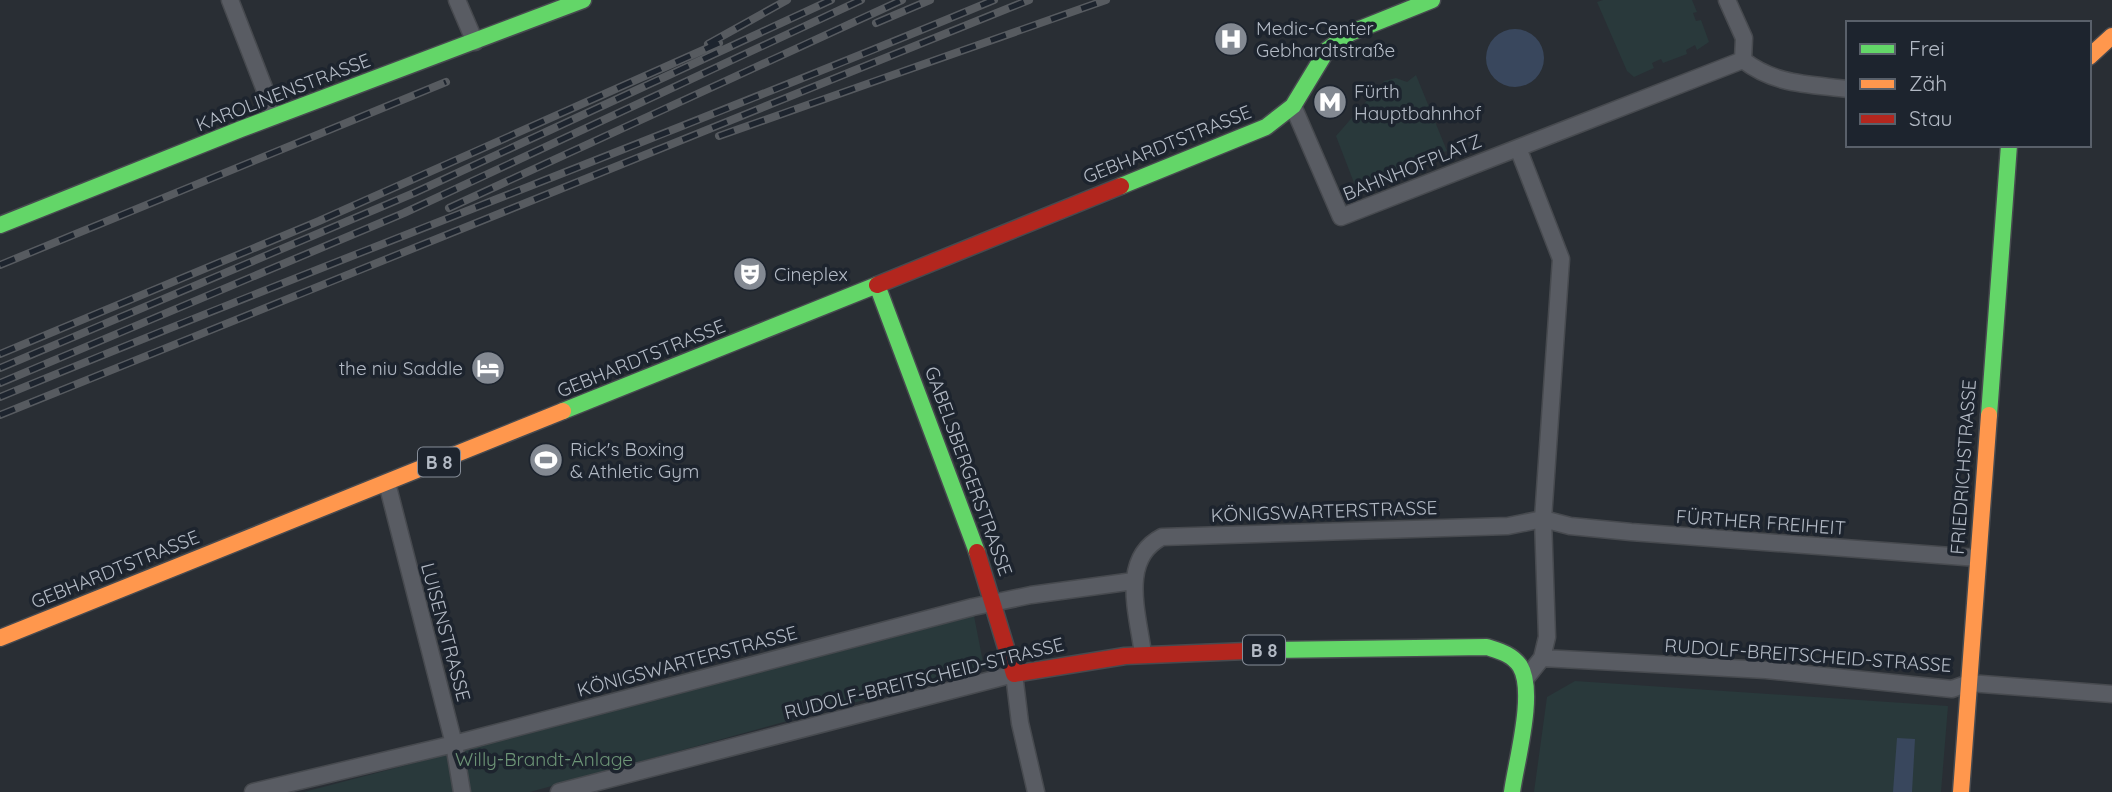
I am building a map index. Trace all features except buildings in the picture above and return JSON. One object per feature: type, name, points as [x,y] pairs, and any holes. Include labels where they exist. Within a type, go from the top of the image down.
[{"type":"main road","name":"KAROLINENSTRASSE","points":[[0,225],[275,116],[583,0]]},
{"type":"main road","points":[[1293,106],[1327,50],[1350,33],[1432,0]]},
{"type":"main road","points":[[2091,56],[2112,36]]},
{"type":"main road","name":"GEBHARDTSTRASSE","points":[[0,638],[1266,127],[1293,106]]},
{"type":"main road","name":"FRIEDRICHSTRASSE","points":[[1961,792],[2009,147]]},
{"type":"main road","name":"GABELSBERGERSTRASSE","points":[[877,285],[970,530],[1014,674]]},
{"type":"main road","name":"RUDOLF-BREITSCHEID-STRASSE","points":[[1014,674],[1041,667],[1143,654],[1487,647],[1502,650],[1513,657],[1525,678]]},
{"type":"main road","points":[[1512,792],[1527,696],[1525,678]]},
{"type":"street","points":[[230,0],[275,116]]},
{"type":"street","points":[[457,0],[475,42]]},
{"type":"street","points":[[1727,0],[1744,38],[1743,60],[1759,73],[1786,83],[1846,89]]},
{"type":"street","points":[[2091,57],[2112,51]]},
{"type":"street","name":"BAHNHOFPLATZ","points":[[1293,106],[1341,218],[1743,60]]},
{"type":"street","points":[[1518,148],[1561,259],[1543,519],[1547,637],[1542,658],[1525,678]]},
{"type":"street","name":"LUISENSTRASSE","points":[[387,483],[454,744],[462,792]]},
{"type":"street","name":"FÜRTHER FREIHEIT","points":[[1543,519],[1570,526],[1631,532],[1978,558]]},
{"type":"street","name":"KÖNIGSWARTERSTRASSE","points":[[1143,654],[1134,581],[1135,569],[1143,550],[1162,537],[1508,526],[1543,519]]},
{"type":"street","name":"KÖNIGSWARTERSTRASSE","points":[[253,792],[454,744],[994,602],[1134,581]]},
{"type":"street","name":"RUDOLF-BREITSCHEID-STRASSE","points":[[1542,658],[1766,670],[1952,690],[1969,683],[2112,694]]},
{"type":"street","points":[[1014,674],[1020,723],[1036,792]]},
{"type":"street","name":"RUDOLF-BREITSCHEID-STRASSE","points":[[559,792],[1014,674]]},
{"type":"green space","points":[[1692,0],[1697,12],[1693,13],[1696,21],[1701,20],[1709,42],[1697,50],[1695,45],[1686,50],[1687,54],[1663,63],[1661,59],[1652,63],[1654,68],[1634,77],[1627,71],[1597,2]]},
{"type":"green space","points":[[1416,75],[1447,151],[1356,188],[1336,136],[1384,81],[1396,78],[1407,82]]},
{"type":"green space","name":"Willy-Brandt-Anlage","points":[[974,616],[984,667],[530,792],[304,792]]},
{"type":"green space","points":[[1575,681],[1948,706],[1941,792],[1534,792],[1547,697]]},
{"type":"water","points":[[1515,29],[1526,31],[1539,42],[1544,58],[1542,69],[1531,82],[1515,87],[1504,85],[1491,74],[1486,58],[1488,47],[1499,34]]},
{"type":"water","points":[[1897,738],[1915,739],[1912,792],[1893,792]]},
{"type":"railway","points":[[708,44],[787,0]]},
{"type":"railway","points":[[0,368],[414,193],[831,0]]},
{"type":"railway","points":[[0,383],[404,213],[861,0]]},
{"type":"railway","points":[[449,208],[902,0]]},
{"type":"railway","points":[[876,23],[930,0]]},
{"type":"railway","points":[[0,397],[994,0]]},
{"type":"railway","points":[[0,415],[1029,0]]},
{"type":"railway","points":[[719,136],[1106,0]]},
{"type":"railway","points":[[0,354],[319,221],[719,43]]},
{"type":"railway","points":[[0,265],[446,82]]},
{"type":"traffic: fast","points":[[0,225],[241,129],[583,0]]},
{"type":"traffic: fast","points":[[1121,186],[1266,127],[1293,106],[1327,50],[1350,33],[1432,0]]},
{"type":"traffic: fast","points":[[1989,415],[2009,147]]},
{"type":"traffic: fast","points":[[563,411],[877,285],[977,552]]},
{"type":"traffic: fast","points":[[1271,650],[1487,647],[1509,656],[1520,666],[1526,692],[1524,727],[1512,792]]},
{"type":"traffic: slow","points":[[2091,55],[2112,36]]},
{"type":"traffic: slow","points":[[0,638],[563,411]]},
{"type":"traffic: slow","points":[[1961,792],[1989,415]]},
{"type":"traffic: jam","points":[[877,285],[1121,186]]},
{"type":"traffic: jam","points":[[977,552],[1014,674],[1125,656],[1271,650]]},
{"type":"place","name":"Medic-Center Gebhardtstraße","points":[[1231,39]]},
{"type":"place","name":"Fürth Hauptbahnhof","points":[[1330,102]]},
{"type":"place","name":"Cineplex","points":[[750,274]]},
{"type":"place","name":"the niu Saddle","points":[[488,368]]},
{"type":"place","name":"Rick's Boxing & Athletic Gym","points":[[546,460]]}]
